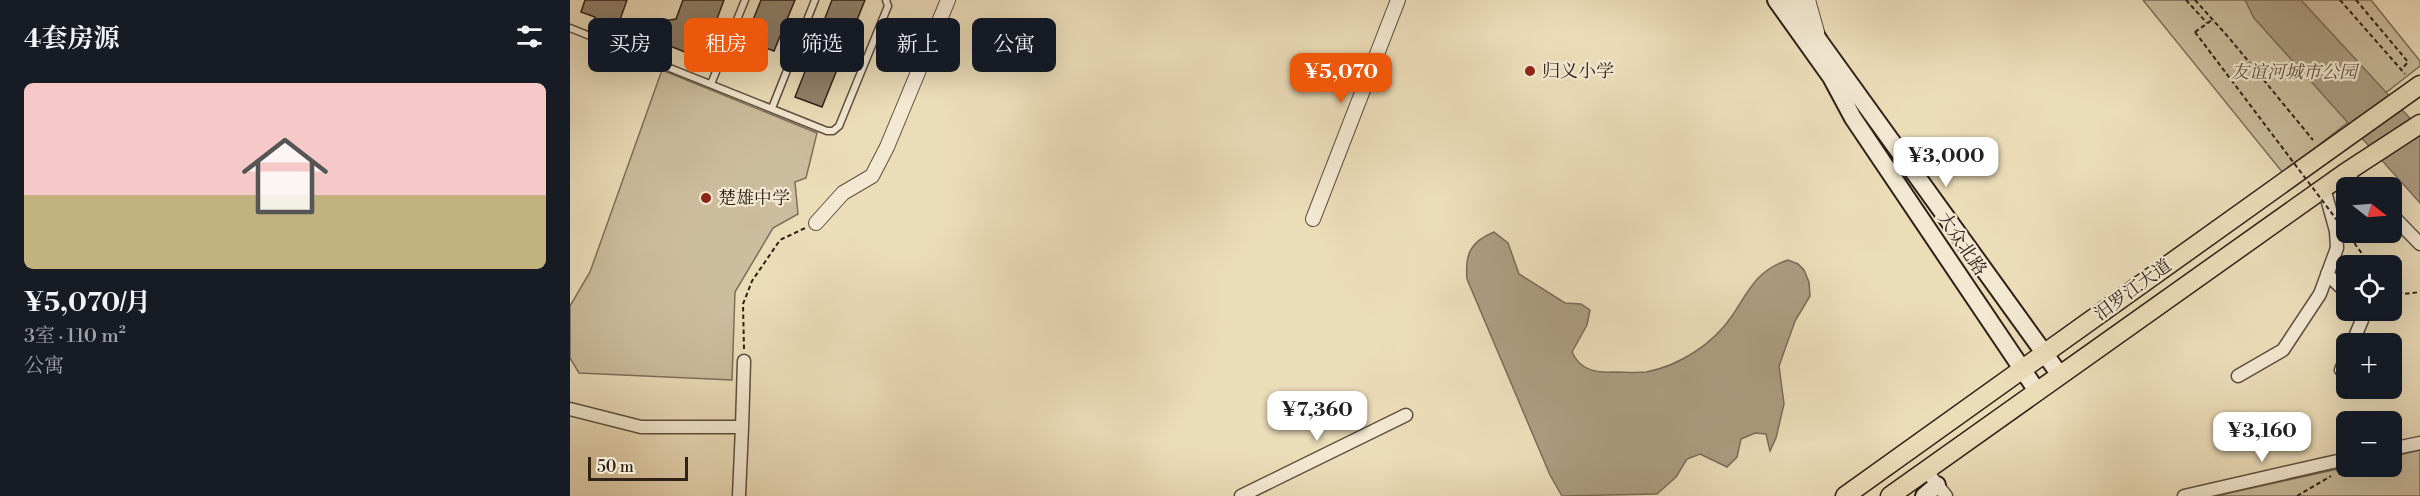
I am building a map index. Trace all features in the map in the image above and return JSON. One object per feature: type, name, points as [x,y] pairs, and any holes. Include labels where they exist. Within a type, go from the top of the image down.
[{"type":"main road","name":"大众北路","points":[[1776,0],[1817,47],[2060,375]]},
{"type":"main road","name":"大众北路","points":[[1793,0],[1806,19],[1831,77],[1853,118],[2037,391]]},
{"type":"main road","name":"汨罗江大道","points":[[1845,496],[2045,353],[2320,146],[2412,83]]},
{"type":"main road","name":"汨罗江大道","points":[[1890,496],[2345,173],[2420,124]]},
{"type":"main road","points":[[1924,496],[1942,491]]},
{"type":"street","points":[[816,223],[843,192],[872,176],[948,0]]},
{"type":"street","points":[[1313,219],[1398,0]]},
{"type":"street","points":[[1799,0],[1806,19]]},
{"type":"street","points":[[1808,0],[1817,47]]},
{"type":"street","points":[[2345,173],[2349,177]]},
{"type":"street","points":[[2238,376],[2283,350],[2320,294],[2337,248],[2336,231],[2324,188]]},
{"type":"street","points":[[2402,225],[2420,244]]},
{"type":"street","points":[[2327,274],[2336,283]]},
{"type":"street","points":[[739,496],[744,361]]},
{"type":"street","points":[[570,409],[641,427],[742,427]]},
{"type":"street","points":[[1241,496],[1406,415]]},
{"type":"street","points":[[2402,447],[2420,443]]},
{"type":"street","points":[[2184,496],[2336,461]]},
{"type":"street","points":[[1926,471],[1942,491]]},
{"type":"lane","points":[[711,84],[745,0]]},
{"type":"lane","points":[[772,108],[815,0]]},
{"type":"lane","points":[[570,28],[827,131],[834,131],[888,6],[886,0]]},
{"type":"path","points":[[2187,0],[2207,23]]},
{"type":"path","points":[[2195,0],[2320,146]]},
{"type":"path","points":[[2340,0],[2412,83]]},
{"type":"path","points":[[2356,0],[2408,62],[2401,70]]},
{"type":"path","points":[[2212,20],[2195,32],[2336,219]]},
{"type":"path","points":[[744,361],[744,304],[752,281],[780,240],[816,223]]},
{"type":"path","points":[[2402,293],[2420,292]]},
{"type":"path","points":[[2297,496],[2336,474]]},
{"type":"green space","name":"友谊河城市公园","points":[[2143,0],[2371,0],[2420,61],[2420,66],[2283,173]]},
{"type":"green space","points":[[661,72],[667,72],[817,133],[806,178],[795,182],[798,214],[773,228],[735,292],[732,380],[579,373],[570,358],[570,306],[590,272]]},
{"type":"green space","points":[[2420,450],[2420,496],[2216,496],[2336,469],[2336,477],[2402,477],[2402,454]]},
{"type":"shaded area","points":[[2245,0],[2301,0],[2420,129],[2420,203],[2402,183],[2402,177],[2397,177],[2254,18]]},
{"type":"shaded area","points":[[1494,232],[1508,243],[1519,274],[1565,303],[1581,304],[1590,310],[1587,325],[1572,352],[1584,367],[1601,372],[1646,372],[1683,359],[1715,336],[1761,275],[1777,264],[1788,260],[1798,264],[1804,270],[1809,282],[1810,296],[1795,321],[1779,366],[1784,404],[1776,438],[1770,451],[1766,434],[1755,433],[1741,439],[1737,457],[1727,467],[1700,454],[1687,459],[1676,477],[1657,494],[1562,496],[1550,475],[1467,279],[1467,263],[1471,250],[1479,240]]},
{"type":"building","points":[[585,0],[627,0],[621,18],[595,18],[581,12]]},
{"type":"building","points":[[683,0],[724,0],[717,18],[684,18],[684,52],[672,47],[672,20],[676,19]]},
{"type":"building","points":[[761,0],[795,0],[788,18],[780,18],[780,36],[774,51],[768,49],[768,18],[754,18]]},
{"type":"building","points":[[832,0],[865,0],[858,18],[825,18]]},
{"type":"building","points":[[805,72],[836,72],[822,107],[795,97]]},
{"type":"place","name":"归义小学","points":[[1530,71]]},
{"type":"place","name":"楚雄中学","points":[[706,198]]}]
